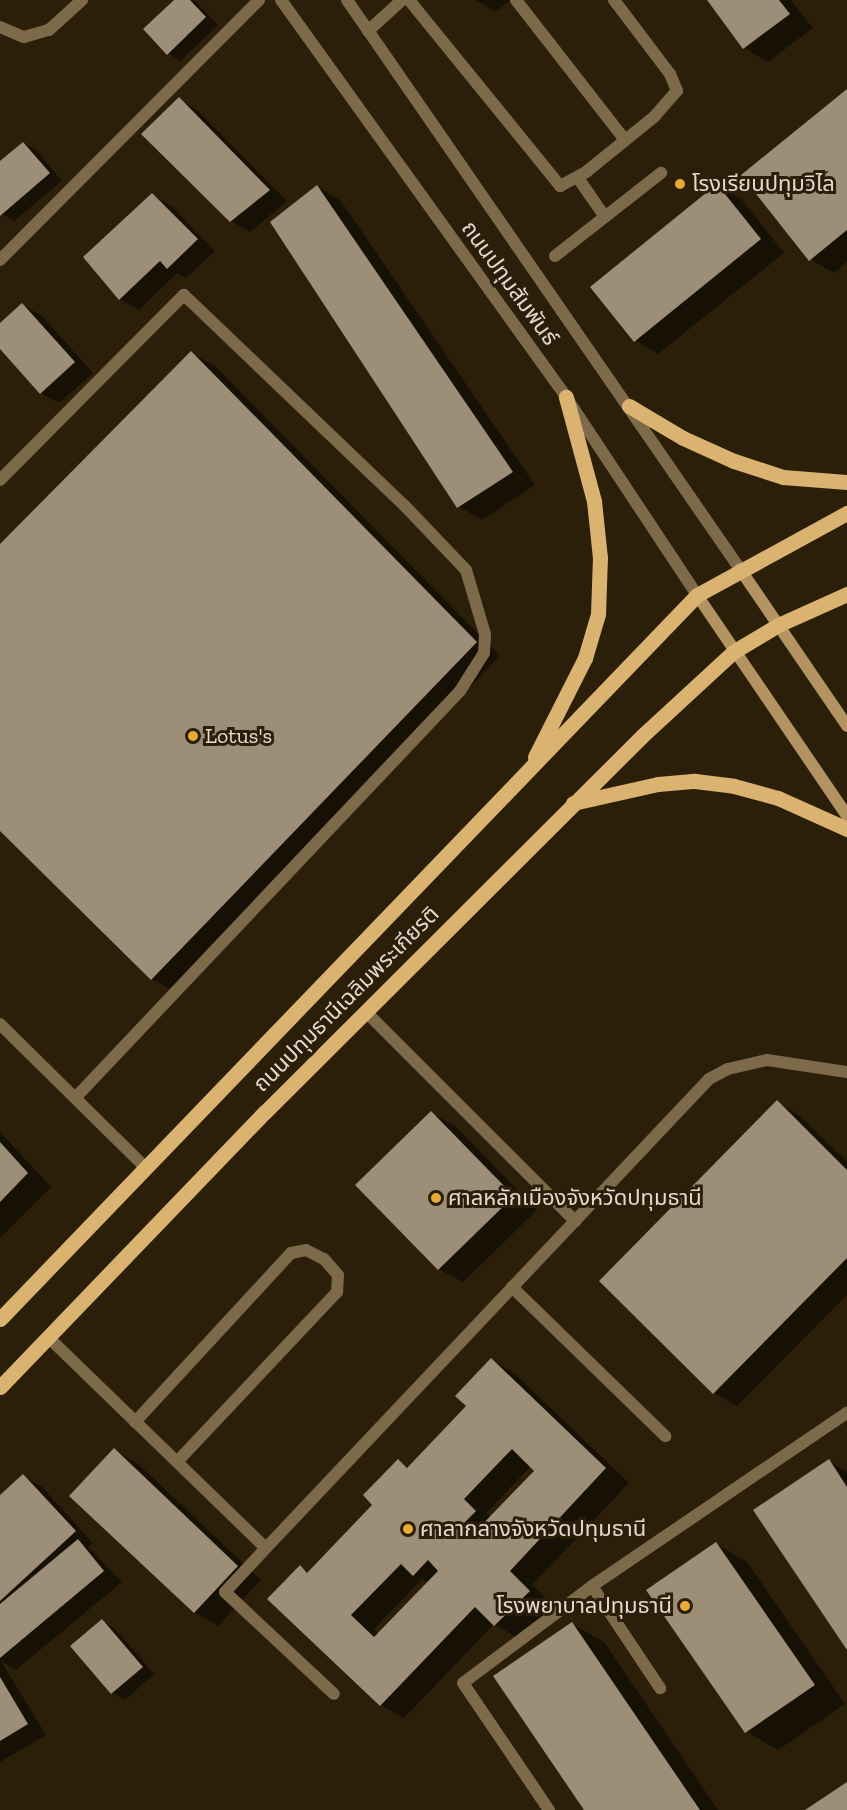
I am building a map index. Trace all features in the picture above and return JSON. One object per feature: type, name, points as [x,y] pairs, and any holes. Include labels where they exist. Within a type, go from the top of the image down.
[{"type":"main road","points":[[527,773],[585,658],[598,614],[600,558],[594,501],[566,398]]},
{"type":"main road","points":[[629,406],[683,438],[734,461],[783,477],[847,482]]},
{"type":"main road","name":"ถนนปทุมธานีเฉลิมพระเกียรติ","points":[[0,1318],[696,596],[740,569],[847,513]]},
{"type":"main road","points":[[740,569],[847,726]]},
{"type":"main road","name":"ถนนปทุมธานีเฉลิมพระเกียรติ","points":[[0,1387],[572,803],[733,652],[778,625],[847,594]]},
{"type":"main road","points":[[696,596],[847,816]]},
{"type":"main road","points":[[572,803],[658,784],[695,781],[734,786],[778,798],[847,829]]},
{"type":"street","points":[[0,27],[24,37],[49,30],[82,0]]},
{"type":"street","points":[[0,260],[259,0]]},
{"type":"street","name":"ถนนปทุมสัมพันธ์","points":[[281,0],[566,398],[696,596]]},
{"type":"street","name":"ถนนปทุมสัมพันธ์","points":[[347,0],[740,569]]},
{"type":"street","points":[[368,31],[402,0]]},
{"type":"street","points":[[409,0],[553,182],[563,186],[578,178],[625,140],[677,91],[670,74],[614,0]]},
{"type":"street","points":[[516,0],[625,140]]},
{"type":"street","points":[[555,256],[661,172]]},
{"type":"street","points":[[578,178],[605,217]]},
{"type":"street","points":[[0,480],[184,295],[404,505],[466,570],[485,634],[484,653],[460,691],[75,1097]]},
{"type":"street","points":[[366,1012],[575,1221]]},
{"type":"street","points":[[0,1024],[146,1168]]},
{"type":"street","points":[[334,1695],[225,1592],[709,1079],[728,1069],[767,1060],[847,1072]]},
{"type":"street","points":[[135,1422],[291,1253],[306,1250],[324,1260],[338,1275],[337,1292],[177,1462]]},
{"type":"street","points":[[512,1287],[666,1436]]},
{"type":"street","points":[[48,1337],[266,1548]]},
{"type":"street","points":[[549,1810],[463,1683],[592,1586],[847,1413]]},
{"type":"street","points":[[592,1586],[660,1688]]},
{"type":"building","points":[[174,0],[190,0],[206,17],[167,55],[143,29]]},
{"type":"building","points":[[707,0],[779,0],[790,14],[743,49]]},
{"type":"building","points":[[847,89],[847,230],[809,261],[741,175]]},
{"type":"building","points":[[179,97],[270,190],[230,222],[141,134]]},
{"type":"building","points":[[23,142],[50,173],[0,216],[0,161]]},
{"type":"building","points":[[717,184],[761,239],[634,342],[590,287]]},
{"type":"building","points":[[317,185],[513,472],[457,508],[270,222]]},
{"type":"building","points":[[152,193],[198,239],[167,269],[160,261],[119,300],[83,257]]},
{"type":"building","points":[[22,303],[75,362],[40,394],[0,349],[0,323]]},
{"type":"building","name":"Lotus's","points":[[191,351],[477,642],[151,980],[0,831],[0,544]]},
{"type":"building","points":[[777,1100],[847,1170],[847,1258],[713,1394],[599,1281]]},
{"type":"building","points":[[431,1111],[514,1196],[438,1270],[355,1185]]},
{"type":"building","points":[[0,1142],[28,1173],[0,1202]]},
{"type":"building","name":"ศาลากลางจังหวัดปทุมธานี","points":[[491,1358],[606,1468],[510,1571],[530,1591],[494,1626],[475,1607],[380,1706],[267,1599],[300,1565],[307,1573],[372,1505],[363,1495],[398,1459],[407,1468],[466,1406],[455,1396]],"holes":[[[512,1449],[534,1471],[473,1534],[463,1524],[476,1511],[464,1499]],[[428,1560],[438,1571],[374,1637],[351,1615],[401,1564],[413,1576]]]},
{"type":"building","points":[[114,1448],[238,1566],[194,1613],[69,1496]]},
{"type":"building","points":[[829,1459],[847,1487],[847,1650],[753,1510]]},
{"type":"building","points":[[23,1474],[76,1531],[0,1601],[0,1495]]},
{"type":"building","points":[[78,1539],[104,1571],[0,1658],[0,1604]]},
{"type":"building","points":[[716,1542],[815,1685],[745,1733],[646,1590]]},
{"type":"building","points":[[102,1619],[143,1667],[111,1694],[70,1646]]},
{"type":"building","points":[[572,1622],[700,1810],[584,1810],[493,1676]]},
{"type":"building","points":[[0,1677],[28,1724],[0,1741]]},
{"type":"building","points":[[847,1782],[847,1810],[805,1810]]},
{"type":"place","name":"โรงเรียนปทุมวิไล","points":[[680,184]]},
{"type":"place","name":"Lotus's","points":[[193,736]]},
{"type":"place","name":"ศาลหลักเมืองจังหวัดปทุมธานี","points":[[436,1198]]},
{"type":"place","name":"ศาลากลางจังหวัดปทุมธานี","points":[[408,1529]]},
{"type":"place","name":"โรงพยาบาลปทุมธานี","points":[[685,1606]]}]
